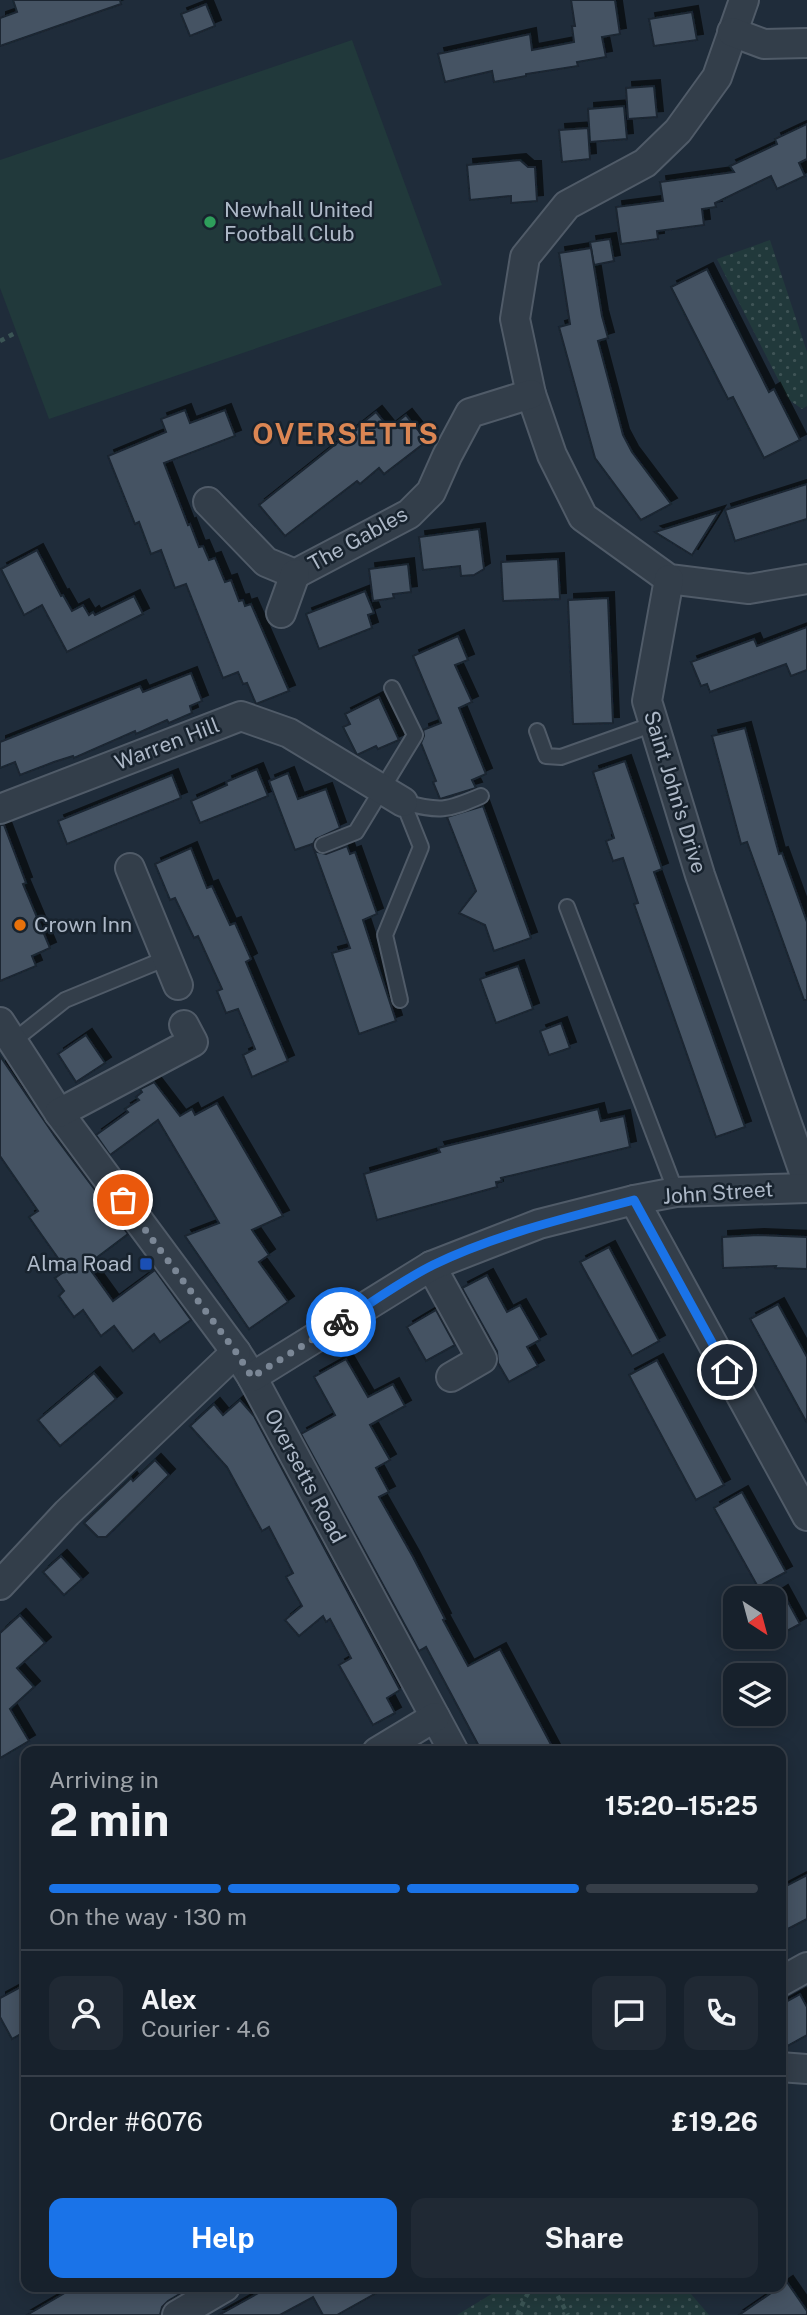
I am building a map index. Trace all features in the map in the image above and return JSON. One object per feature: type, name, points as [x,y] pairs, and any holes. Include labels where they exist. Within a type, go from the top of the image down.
[{"type":"street","points":[[744,0],[717,77],[678,131],[645,163],[567,205],[525,257],[515,319],[531,394],[552,455],[583,517],[669,579],[748,589],[807,579]]},
{"type":"street","points":[[732,32],[764,44],[807,43]]},
{"type":"street","name":"The Gables","points":[[281,612],[295,574],[409,514],[431,492],[470,413],[531,394]]},
{"type":"street","name":"The Gables","points":[[208,502],[265,562],[295,574]]},
{"type":"street","name":"Saint John's Drive","points":[[669,579],[647,701],[700,875],[807,1181]]},
{"type":"street","name":"Warren Hill","points":[[0,808],[240,716],[289,733],[393,795]]},
{"type":"street","points":[[130,868],[178,985]]},
{"type":"street","points":[[59,1113],[193,1042],[184,1025]]},
{"type":"street","name":"Oversetts Road","points":[[6,1032],[59,1113],[252,1377],[451,1746]]},
{"type":"street","name":"John Street","points":[[252,1377],[431,1266],[539,1224],[676,1192],[807,1188]]},
{"type":"street","points":[[634,1200],[807,1516]]},
{"type":"street","points":[[431,1266],[482,1359],[451,1377]]},
{"type":"street","points":[[0,1585],[66,1513],[236,1352]]},
{"type":"street","points":[[387,1746],[435,1717]]},
{"type":"street","points":[[786,1979],[807,1967]]},
{"type":"street","points":[[786,2067],[807,2069]]},
{"type":"street","points":[[177,2315],[216,2292]]},
{"type":"lane","points":[[323,845],[355,832],[393,795],[415,735],[392,688]]},
{"type":"lane","points":[[537,731],[546,756],[561,757],[654,724]]},
{"type":"lane","points":[[393,795],[432,810],[455,807],[481,796]]},
{"type":"lane","points":[[393,795],[421,847],[384,935],[400,1000]]},
{"type":"lane","points":[[567,907],[676,1192]]},
{"type":"lane","points":[[6,1032],[65,1000],[167,958]]},
{"type":"path","points":[[0,341],[16,332]]},
{"type":"path","points":[[517,2315],[528,2292]]},
{"type":"path","points":[[556,2292],[568,2315]]},
{"type":"green space","name":"Newhall United Football Club","points":[[352,40],[442,285],[49,419],[0,288],[0,160]]},
{"type":"green space","points":[[770,240],[807,352],[807,406],[802,409],[788,399],[717,259]]},
{"type":"green space","points":[[495,2292],[689,2292],[709,2315],[457,2315]]},
{"type":"building","points":[[13,0],[120,0],[121,4],[0,46],[0,18],[17,12]]},
{"type":"building","points":[[571,0],[615,0],[620,34],[602,37],[606,57],[577,62],[578,66],[494,82],[492,71],[445,82],[438,54],[530,34],[532,50],[574,42],[572,26],[575,26]]},
{"type":"building","points":[[206,4],[215,26],[190,36],[181,14]]},
{"type":"building","points":[[692,12],[697,40],[654,46],[649,19]]},
{"type":"building","points":[[654,86],[657,117],[628,119],[626,88]]},
{"type":"building","points":[[624,106],[627,139],[590,142],[588,109]]},
{"type":"building","points":[[807,124],[807,159],[799,163],[805,176],[777,189],[771,176],[715,203],[716,207],[702,209],[704,225],[657,231],[658,239],[621,244],[616,207],[663,201],[660,182],[734,172],[730,166],[777,144],[775,139]]},
{"type":"building","points":[[588,128],[590,159],[562,162],[559,130]]},
{"type":"building","points":[[520,160],[528,167],[535,167],[537,201],[511,203],[511,196],[470,200],[467,165]]},
{"type":"building","points":[[610,239],[614,261],[594,265],[590,242]]},
{"type":"building","points":[[591,248],[608,338],[598,341],[623,435],[632,452],[671,504],[641,520],[595,458],[559,327],[570,324],[559,253]]},
{"type":"building","points":[[707,269],[769,392],[774,389],[800,440],[764,458],[733,397],[728,399],[671,287]]},
{"type":"building","points":[[185,410],[190,423],[225,410],[235,436],[164,463],[199,547],[203,546],[209,560],[215,558],[225,582],[231,580],[239,601],[243,600],[245,606],[251,604],[289,691],[256,704],[247,683],[243,684],[238,672],[223,678],[186,584],[175,588],[161,550],[151,554],[139,522],[135,524],[108,456],[166,432],[161,419]]},
{"type":"building","points":[[376,412],[389,428],[406,415],[427,441],[384,474],[379,468],[360,484],[357,481],[285,536],[259,505]]},
{"type":"building","points":[[807,484],[807,519],[735,541],[725,510]]},
{"type":"building","points":[[719,512],[692,555],[655,532]]},
{"type":"building","points":[[479,529],[484,569],[474,575],[461,576],[460,566],[423,570],[419,537]]},
{"type":"building","points":[[37,550],[72,611],[83,605],[89,615],[93,612],[95,615],[134,596],[143,614],[67,652],[42,605],[24,615],[1,569]]},
{"type":"building","points":[[558,559],[560,599],[503,601],[501,562]]},
{"type":"building","points":[[408,564],[411,592],[393,594],[394,598],[373,601],[369,569]]},
{"type":"building","points":[[365,591],[374,613],[368,615],[372,628],[319,649],[306,614]]},
{"type":"building","points":[[608,598],[613,723],[573,724],[568,600]]},
{"type":"building","points":[[807,627],[807,670],[791,676],[786,664],[710,692],[707,684],[701,686],[691,662],[754,639],[757,646]]},
{"type":"building","points":[[458,636],[468,660],[455,665],[472,702],[459,708],[486,774],[472,780],[476,788],[440,799],[421,743],[423,730],[441,723],[413,656]]},
{"type":"building","points":[[191,673],[202,701],[190,706],[192,713],[169,723],[167,720],[136,734],[135,731],[74,758],[73,756],[20,775],[15,762],[0,768],[0,742],[140,686],[143,692]]},
{"type":"building","points":[[379,697],[399,740],[357,755],[343,727],[350,724],[345,714]]},
{"type":"building","points":[[745,728],[779,854],[782,853],[807,922],[807,1000],[804,1000],[747,842],[741,844],[712,736]]},
{"type":"building","points":[[625,761],[662,869],[654,872],[745,1127],[716,1137],[634,904],[638,903],[623,858],[613,861],[606,841],[614,838],[593,772]]},
{"type":"building","points":[[257,769],[268,796],[200,823],[191,801]]},
{"type":"building","points":[[288,773],[298,799],[326,789],[340,828],[316,839],[313,844],[317,852],[326,854],[347,846],[350,854],[355,852],[377,914],[363,920],[396,1021],[359,1034],[332,953],[350,948],[312,844],[295,850],[269,781]]},
{"type":"building","points":[[172,775],[181,798],[67,844],[58,821]]},
{"type":"building","points":[[483,806],[531,938],[494,951],[485,925],[459,913],[476,891],[447,817]]},
{"type":"building","name":"Crown Inn","points":[[0,825],[4,825],[26,883],[23,884],[50,948],[32,956],[36,966],[0,981]]},
{"type":"building","points":[[191,848],[207,888],[212,886],[230,925],[235,923],[251,959],[246,962],[288,1061],[252,1077],[243,1055],[255,1049],[238,1009],[226,1013],[217,991],[222,989],[198,936],[194,938],[175,898],[170,900],[155,864]]},
{"type":"building","points":[[518,966],[533,1009],[496,1023],[480,979]]},
{"type":"building","points":[[561,1023],[570,1048],[549,1055],[540,1031]]},
{"type":"building","points":[[86,1035],[105,1063],[76,1082],[58,1054]]},
{"type":"building","points":[[0,1056],[56,1138],[128,1234],[87,1265],[113,1301],[155,1270],[191,1320],[160,1342],[154,1334],[133,1351],[114,1326],[101,1336],[83,1310],[74,1317],[59,1296],[64,1291],[55,1278],[65,1271],[65,1268],[29,1217],[38,1211],[0,1156]]},
{"type":"building","points":[[154,1082],[180,1116],[192,1109],[195,1115],[217,1103],[283,1216],[252,1230],[269,1255],[259,1262],[288,1302],[249,1329],[185,1236],[219,1223],[158,1120],[110,1155],[96,1135],[128,1112],[125,1109],[139,1100],[136,1097],[142,1092],[140,1089]]},
{"type":"building","points":[[598,1109],[601,1121],[624,1116],[630,1147],[501,1178],[502,1181],[496,1182],[497,1187],[377,1220],[364,1174],[440,1152],[438,1148]]},
{"type":"building","points":[[722,1237],[807,1237],[807,1269],[775,1268],[776,1266],[723,1268]]},
{"type":"building","points":[[609,1247],[659,1341],[632,1356],[580,1262]]},
{"type":"building","points":[[487,1275],[507,1312],[520,1305],[540,1340],[527,1347],[538,1366],[509,1382],[498,1363],[497,1351],[462,1288]]},
{"type":"building","points":[[778,1304],[807,1357],[807,1423],[750,1319]]},
{"type":"building","points":[[436,1310],[455,1345],[426,1361],[407,1327]]},
{"type":"building","points":[[346,1359],[368,1397],[393,1384],[405,1406],[370,1425],[390,1460],[376,1468],[389,1492],[379,1497],[413,1557],[468,1666],[500,1649],[552,1746],[479,1746],[426,1647],[419,1651],[301,1434],[335,1415],[314,1377]]},
{"type":"building","points":[[657,1360],[724,1485],[696,1500],[629,1375]]},
{"type":"building","points":[[94,1373],[116,1399],[60,1446],[38,1420]]},
{"type":"building","points":[[240,1400],[254,1416],[400,1690],[387,1698],[395,1713],[373,1725],[339,1665],[351,1658],[330,1619],[326,1622],[323,1616],[299,1636],[285,1620],[302,1606],[286,1577],[293,1573],[269,1527],[262,1531],[227,1467],[190,1426],[214,1404],[223,1415]]},
{"type":"building","points":[[155,1460],[169,1475],[106,1537],[98,1537],[84,1523],[131,1478],[133,1481]]},
{"type":"building","points":[[742,1492],[786,1572],[757,1586],[714,1508]]},
{"type":"building","points":[[61,1556],[82,1579],[64,1595],[43,1572]]},
{"type":"building","points":[[786,1598],[800,1624],[786,1632]]},
{"type":"building","points":[[20,1615],[45,1643],[17,1668],[34,1687],[10,1709],[29,1741],[0,1758],[0,1633]]},
{"type":"building","points":[[807,1875],[807,1919],[786,1930],[786,1886]]},
{"type":"building","points":[[21,1987],[21,2034],[12,2039],[0,2017],[0,1998]]},
{"type":"building","points":[[800,1994],[807,2007],[807,2035],[786,2047],[786,2002]]},
{"type":"building","points":[[786,2283],[807,2311],[807,2315],[739,2315],[772,2292],[786,2292]]},
{"type":"building","points":[[66,2292],[183,2292],[162,2307],[160,2315],[27,2315]]},
{"type":"building","points":[[260,2292],[378,2292],[337,2315],[323,2315],[313,2297],[280,2315],[219,2315]]},
{"type":"way so far","points":[[123,1200],[252,1377],[341,1322]]},
{"type":"place","name":"Newhall United Football Club","points":[[210,222]]},
{"type":"place","name":"Crown Inn","points":[[20,925]]},
{"type":"place","name":"Alma Road","points":[[146,1264]]},
{"type":"district","name":"OVERSETTS","points":[[346,434]]},
{"type":"route","points":[[341,1322],[431,1266],[539,1224],[634,1200],[727,1370]]}]
